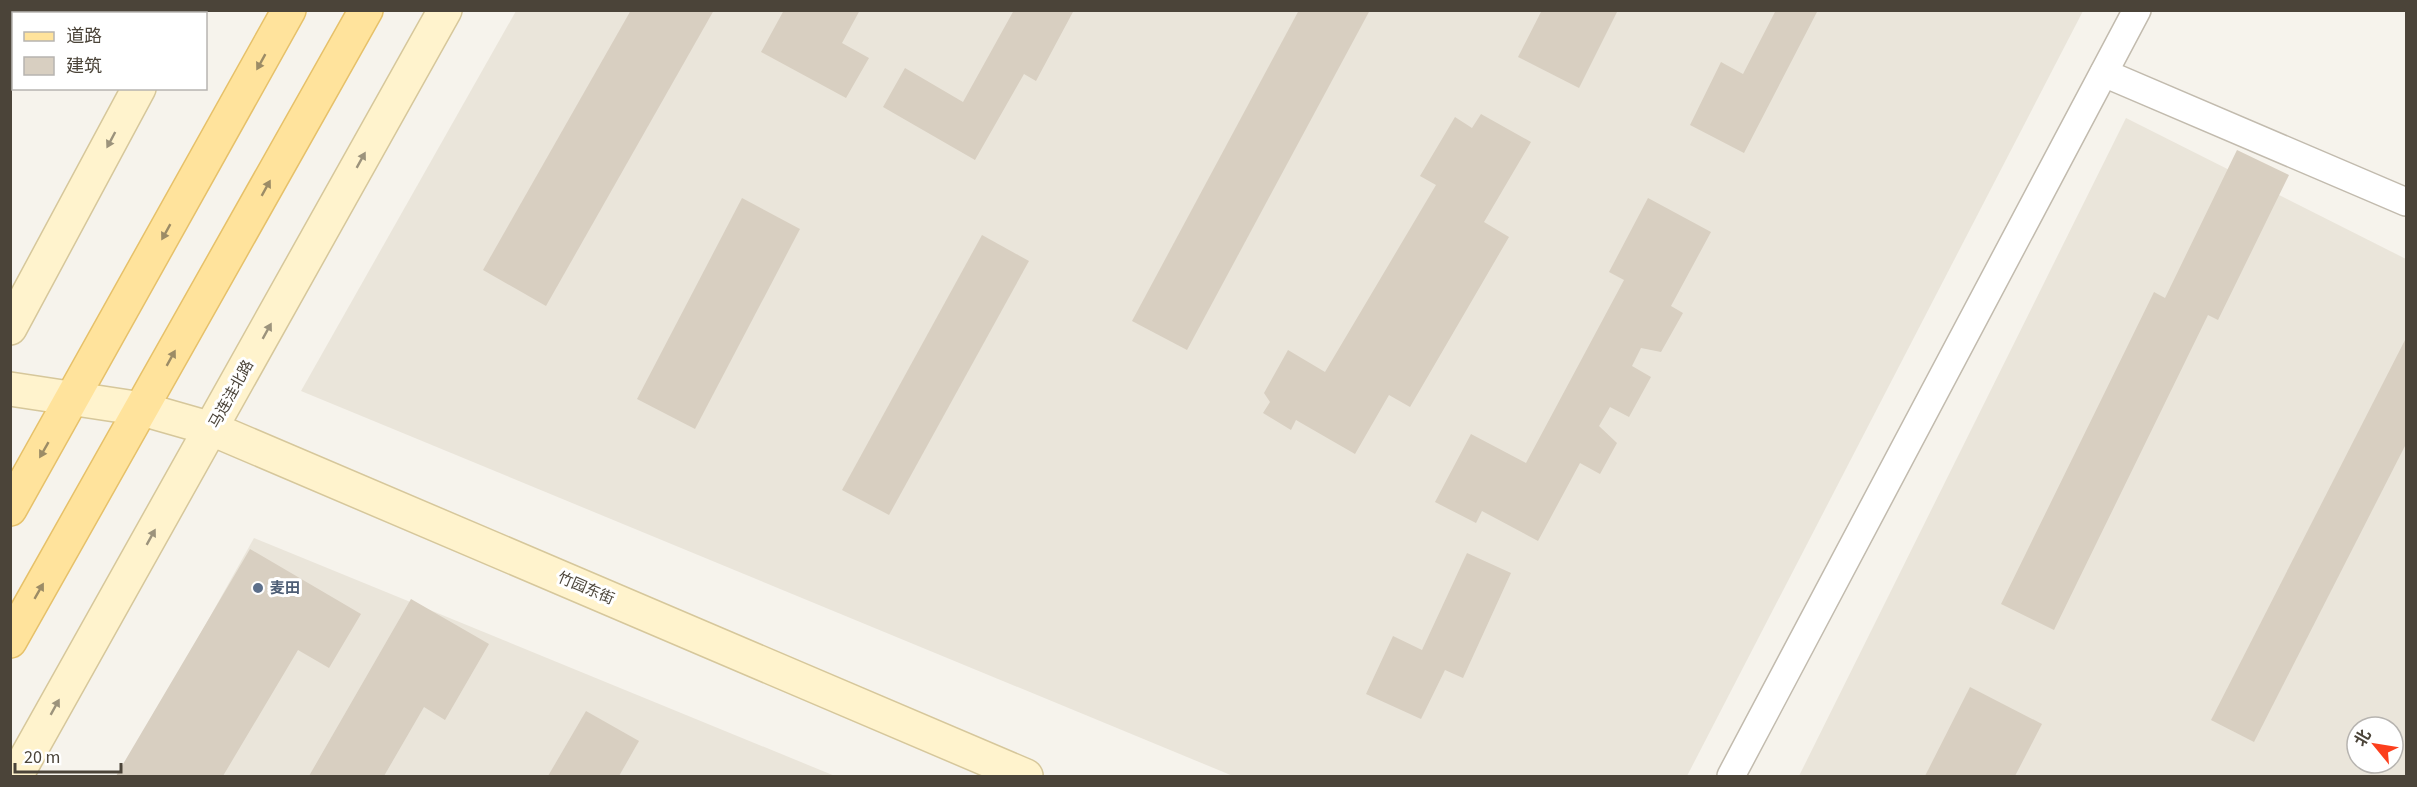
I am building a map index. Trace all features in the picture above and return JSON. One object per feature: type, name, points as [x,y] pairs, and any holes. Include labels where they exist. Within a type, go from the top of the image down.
[{"type":"main road","points":[[10,509],[290,10]]},
{"type":"main road","points":[[10,641],[366,10]]},
{"type":"street","name":"马连洼北路","points":[[16,777],[445,10]]},
{"type":"street","points":[[1731,777],[2137,10]]},
{"type":"street","points":[[2104,73],[2406,202]]},
{"type":"street","points":[[10,328],[138,90]]},
{"type":"street","name":"竹园东街","points":[[10,389],[142,409],[212,429],[1026,777]]},
{"type":"shaded area","points":[[516,11],[2083,11],[1687,776],[1233,776],[301,391]]},
{"type":"shaded area","points":[[2126,118],[2406,259],[2406,776],[1799,776]]},
{"type":"shaded area","points":[[254,538],[835,776],[121,776]]},
{"type":"building","points":[[631,10],[714,10],[546,306],[483,270]]},
{"type":"building","points":[[784,10],[860,10],[842,43],[869,58],[846,98],[761,52]]},
{"type":"building","points":[[1014,10],[1074,10],[1036,81],[1024,74],[975,160],[883,107],[905,68],[963,102]]},
{"type":"building","points":[[1299,10],[1370,10],[1187,350],[1132,321]]},
{"type":"building","points":[[1542,10],[1618,10],[1579,88],[1518,57]]},
{"type":"building","points":[[1776,10],[1818,10],[1744,153],[1690,125],[1721,62],[1743,74]]},
{"type":"building","points":[[1481,114],[1531,142],[1484,222],[1509,237],[1410,407],[1389,395],[1355,454],[1296,420],[1291,430],[1263,413],[1270,402],[1264,393],[1288,350],[1325,372],[1436,185],[1420,176],[1455,117],[1472,128]]},
{"type":"building","points":[[2237,150],[2289,175],[2218,320],[2208,315],[2054,630],[2001,604],[2154,292],[2165,298]]},
{"type":"building","points":[[742,198],[800,229],[695,429],[637,399]]},
{"type":"building","points":[[1648,198],[1711,232],[1671,306],[1683,313],[1661,352],[1641,348],[1632,366],[1651,377],[1629,417],[1610,407],[1599,426],[1617,443],[1600,474],[1580,463],[1538,541],[1482,511],[1476,523],[1435,502],[1471,434],[1526,463],[1624,280],[1609,272]]},
{"type":"building","points":[[982,235],[1029,261],[889,515],[842,490]]},
{"type":"building","points":[[2405,340],[2406,444],[2254,742],[2211,720]]},
{"type":"building","points":[[250,549],[361,614],[329,668],[298,650],[223,776],[116,776]]},
{"type":"building","points":[[1467,553],[1511,573],[1463,678],[1445,670],[1421,719],[1366,694],[1393,636],[1422,650]]},
{"type":"building","points":[[411,599],[489,644],[445,720],[424,707],[384,776],[309,776]]},
{"type":"building","points":[[1970,687],[2042,724],[2015,776],[1925,776]]},
{"type":"building","points":[[586,711],[639,741],[619,776],[548,776]]},
{"type":"place","name":"麦田","points":[[258,588]]}]
